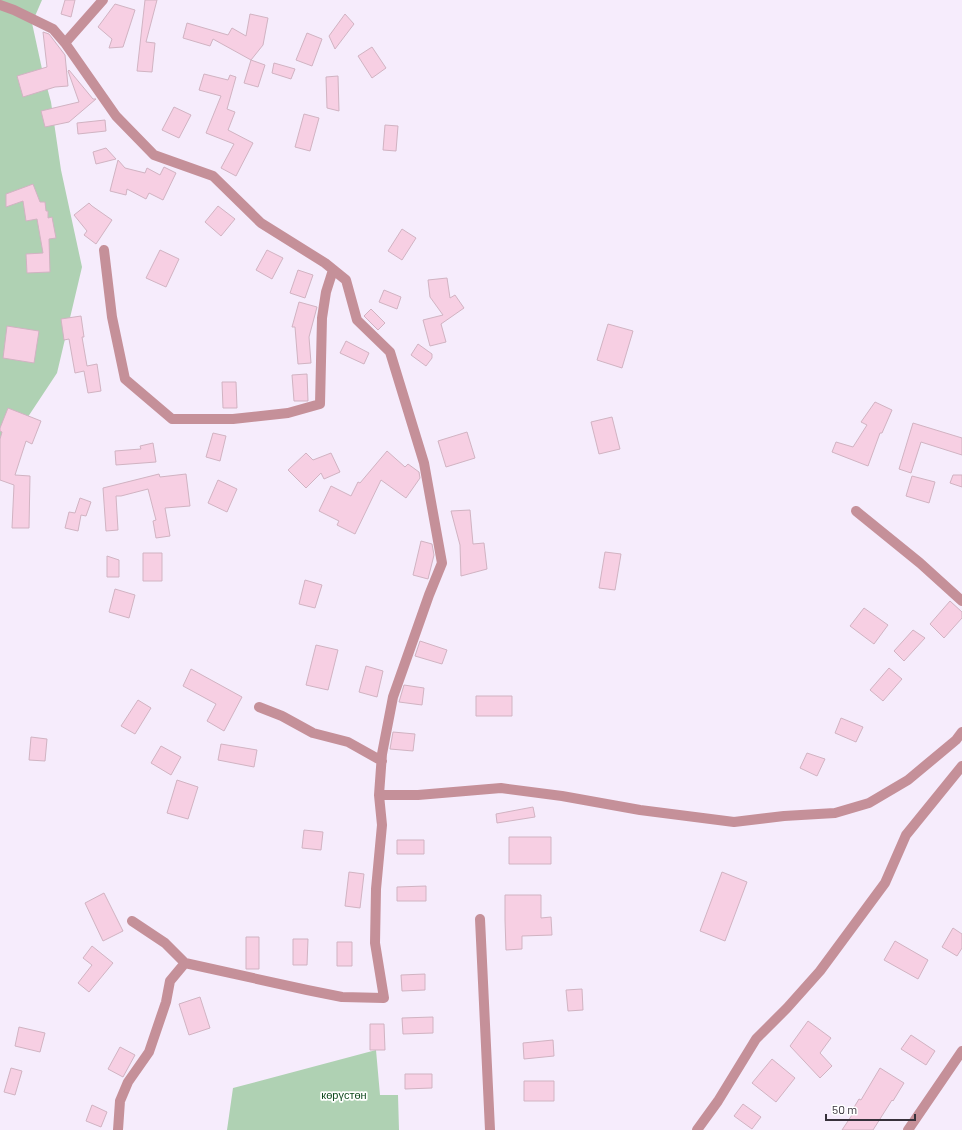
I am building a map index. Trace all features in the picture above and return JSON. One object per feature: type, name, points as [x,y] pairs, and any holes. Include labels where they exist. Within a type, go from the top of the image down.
[{"type":"street","points":[[65,43],[103,0]]},
{"type":"street","points":[[0,6],[14,10],[53,29],[65,43],[116,116],[154,155],[213,176],[261,223],[325,263],[346,280],[357,320],[390,352],[424,463],[442,563],[392,697],[382,754],[379,795],[382,825],[376,889],[375,943],[384,998],[342,997],[186,962],[166,943],[132,921]]},
{"type":"street","points":[[104,250],[112,318],[126,379],[172,419],[233,419],[264,416],[288,413],[320,404],[322,318],[326,292],[333,270]]},
{"type":"street","points":[[856,511],[920,563],[962,601]]},
{"type":"street","points":[[259,707],[282,716],[313,733],[348,742],[382,761]]},
{"type":"street","points":[[379,795],[418,795],[501,788],[562,796],[640,810],[734,822],[784,816],[835,813],[869,803],[908,780],[956,740],[962,732]]},
{"type":"street","points":[[697,1130],[718,1101],[756,1039],[787,1008],[820,971],[885,883],[906,835],[962,766]]},
{"type":"street","points":[[480,919],[490,1130]]},
{"type":"street","points":[[118,1130],[120,1101],[128,1082],[149,1052],[166,1002],[170,981],[186,962]]},
{"type":"street","points":[[908,1130],[962,1051]]},
{"type":"green space","points":[[0,0],[42,0],[32,23],[51,102],[61,170],[82,267],[57,373],[14,438],[0,464]]},
{"type":"green space","name":"көрүстөн","points":[[376,1050],[380,1095],[398,1095],[399,1130],[227,1130],[233,1088]]},
{"type":"building","points":[[65,0],[75,0],[71,17],[61,14]]},
{"type":"building","points":[[145,0],[157,0],[146,42],[155,43],[152,72],[137,71]]},
{"type":"building","points":[[115,4],[135,10],[123,47],[109,48],[112,39],[98,27]]},
{"type":"building","points":[[250,14],[268,18],[263,45],[251,60],[213,39],[210,46],[183,38],[187,23],[228,35],[232,28],[246,36]]},
{"type":"building","points":[[345,14],[354,24],[335,49],[329,36]]},
{"type":"building","points":[[43,32],[49,34],[65,55],[68,86],[55,87],[23,97],[17,76],[47,67]]},
{"type":"building","points":[[307,33],[322,39],[312,66],[296,60]]},
{"type":"building","points":[[372,47],[386,68],[372,78],[358,56]]},
{"type":"building","points":[[251,60],[265,65],[258,87],[244,83]]},
{"type":"building","points":[[274,63],[295,69],[291,79],[272,73]]},
{"type":"building","points":[[69,70],[93,99],[96,99],[69,122],[45,127],[41,111],[79,102],[68,71]]},
{"type":"building","points":[[204,74],[228,80],[230,75],[236,77],[227,109],[235,112],[228,130],[253,143],[236,176],[221,168],[234,144],[206,133],[221,96],[199,90]]},
{"type":"building","points":[[338,76],[339,111],[327,108],[326,77]]},
{"type":"building","points":[[174,107],[191,115],[179,138],[162,130]]},
{"type":"building","points":[[304,114],[319,118],[310,151],[295,147]]},
{"type":"building","points":[[105,120],[106,131],[78,134],[77,123]]},
{"type":"building","points":[[385,125],[398,126],[396,151],[383,150]]},
{"type":"building","points":[[106,148],[116,159],[96,164],[93,152]]},
{"type":"building","points":[[118,160],[125,168],[145,173],[147,168],[160,175],[164,167],[176,173],[163,200],[149,193],[146,199],[127,189],[126,195],[110,191]]},
{"type":"building","points":[[33,184],[40,202],[45,202],[46,211],[48,211],[48,218],[52,217],[56,238],[49,239],[50,272],[27,273],[26,254],[43,253],[37,219],[26,221],[23,201],[6,207],[6,194]]},
{"type":"building","points":[[89,203],[112,220],[96,244],[84,235],[87,231],[74,215]]},
{"type":"building","points":[[218,206],[235,219],[221,236],[205,222]]},
{"type":"building","points":[[402,229],[416,238],[402,260],[388,251]]},
{"type":"building","points":[[160,250],[179,259],[166,287],[146,278]]},
{"type":"building","points":[[267,250],[283,258],[272,279],[256,270]]},
{"type":"building","points":[[298,270],[313,275],[305,298],[290,293]]},
{"type":"building","points":[[447,278],[450,298],[455,295],[464,308],[441,324],[446,342],[430,346],[423,320],[443,315],[430,297],[428,280]]},
{"type":"building","points":[[384,290],[401,297],[397,309],[379,302]]},
{"type":"building","points":[[299,302],[317,307],[309,337],[311,363],[298,364],[295,327],[292,327]]},
{"type":"building","points":[[371,309],[385,323],[378,330],[364,316]]},
{"type":"building","points":[[81,316],[84,337],[82,337],[87,366],[97,364],[101,391],[88,393],[84,371],[75,373],[69,339],[64,340],[61,319]]},
{"type":"building","points":[[608,324],[633,331],[622,368],[597,360]]},
{"type":"building","points":[[7,326],[39,331],[34,363],[3,358]]},
{"type":"building","points":[[346,341],[369,353],[364,364],[340,353]]},
{"type":"building","points":[[418,344],[432,354],[432,358],[426,366],[411,355]]},
{"type":"building","points":[[307,374],[308,401],[294,401],[292,375]]},
{"type":"building","points":[[222,382],[236,382],[237,408],[223,408]]},
{"type":"building","points":[[875,402],[892,410],[882,433],[880,433],[868,466],[832,452],[836,442],[853,447],[867,425],[861,422]]},
{"type":"building","points":[[8,408],[41,421],[32,444],[26,441],[15,475],[30,476],[29,528],[12,528],[14,485],[0,480],[0,439],[2,432],[0,431],[0,428]]},
{"type":"building","points":[[612,417],[620,449],[599,454],[591,422]]},
{"type":"building","points":[[913,423],[962,438],[962,455],[921,442],[911,473],[899,469]]},
{"type":"building","points":[[467,432],[475,458],[446,467],[438,441]]},
{"type":"building","points":[[213,433],[226,436],[220,461],[206,457]]},
{"type":"building","points":[[153,443],[156,462],[116,465],[115,451],[141,449],[140,446]]},
{"type":"building","points":[[387,451],[405,467],[408,464],[419,472],[420,478],[406,498],[381,480],[355,534],[337,525],[339,521],[319,511],[331,486],[351,496],[358,482],[360,483]]},
{"type":"building","points":[[306,453],[313,460],[331,453],[340,472],[324,479],[321,473],[306,488],[288,470]]},
{"type":"building","points":[[159,474],[160,477],[186,474],[190,506],[165,508],[170,536],[156,538],[153,521],[156,520],[148,489],[116,496],[118,530],[106,531],[103,488]]},
{"type":"building","points":[[953,475],[962,475],[962,487],[950,483]]},
{"type":"building","points":[[912,476],[935,482],[929,503],[906,496]]},
{"type":"building","points":[[218,480],[237,489],[227,512],[208,503]]},
{"type":"building","points":[[80,498],[91,502],[86,516],[81,515],[78,531],[65,528],[69,512],[75,513]]},
{"type":"building","points":[[470,510],[473,544],[484,543],[487,569],[461,576],[460,545],[451,511]]},
{"type":"building","points":[[421,541],[432,544],[434,555],[428,579],[413,575]]},
{"type":"building","points":[[605,552],[621,554],[615,590],[599,588]]},
{"type":"building","points":[[143,553],[162,553],[162,581],[143,581]]},
{"type":"building","points":[[107,556],[119,560],[119,577],[107,577]]},
{"type":"building","points":[[305,580],[322,585],[315,608],[299,604]]},
{"type":"building","points":[[115,589],[135,595],[129,618],[109,612]]},
{"type":"building","points":[[950,601],[962,612],[962,618],[944,638],[930,624]]},
{"type":"building","points":[[864,608],[888,625],[874,644],[850,626]]},
{"type":"building","points":[[913,630],[925,638],[904,661],[894,651]]},
{"type":"building","points":[[420,641],[447,650],[442,664],[415,656]]},
{"type":"building","points":[[316,645],[338,650],[328,690],[306,685]]},
{"type":"building","points":[[366,666],[383,671],[377,697],[359,692]]},
{"type":"building","points":[[889,668],[902,679],[883,701],[870,690]]},
{"type":"building","points":[[191,669],[242,697],[224,731],[207,721],[216,704],[183,686]]},
{"type":"building","points":[[404,685],[424,688],[422,705],[399,702]]},
{"type":"building","points":[[476,696],[512,696],[512,716],[476,716]]},
{"type":"building","points":[[138,700],[151,708],[135,734],[121,726]]},
{"type":"building","points":[[841,718],[863,727],[856,742],[835,733]]},
{"type":"building","points":[[393,732],[415,734],[413,751],[390,749]]},
{"type":"building","points":[[31,737],[47,739],[45,761],[29,760]]},
{"type":"building","points":[[221,744],[257,750],[254,767],[218,760]]},
{"type":"building","points":[[161,746],[181,757],[171,775],[151,763]]},
{"type":"building","points":[[807,753],[825,759],[817,776],[800,768]]},
{"type":"building","points":[[177,780],[198,787],[188,819],[167,813]]},
{"type":"building","points":[[533,807],[535,817],[497,823],[496,814]]},
{"type":"building","points":[[304,830],[323,832],[321,850],[302,848]]},
{"type":"building","points":[[509,837],[551,837],[551,864],[509,864]]},
{"type":"building","points":[[397,840],[424,840],[424,854],[397,854]]},
{"type":"building","points":[[349,872],[364,874],[360,908],[345,906]]},
{"type":"building","points":[[722,872],[747,882],[725,941],[700,931]]},
{"type":"building","points":[[426,886],[426,901],[397,901],[397,887]]},
{"type":"building","points":[[104,893],[123,931],[103,941],[85,903]]},
{"type":"building","points":[[505,895],[541,895],[541,918],[551,917],[552,935],[522,936],[522,949],[506,950]]},
{"type":"building","points":[[953,928],[962,934],[962,948],[957,956],[942,947]]},
{"type":"building","points":[[246,937],[259,937],[259,969],[246,969]]},
{"type":"building","points":[[293,939],[308,939],[307,965],[293,965]]},
{"type":"building","points":[[895,941],[928,960],[918,979],[884,960]]},
{"type":"building","points":[[337,942],[352,942],[352,966],[337,966]]},
{"type":"building","points":[[92,946],[113,963],[89,992],[78,983],[92,965],[83,958]]},
{"type":"building","points":[[425,974],[425,990],[402,991],[401,975]]},
{"type":"building","points":[[582,989],[583,1010],[568,1011],[566,990]]},
{"type":"building","points":[[200,997],[210,1028],[189,1035],[179,1004]]},
{"type":"building","points":[[433,1017],[433,1033],[403,1034],[402,1018]]},
{"type":"building","points":[[808,1021],[831,1038],[820,1053],[832,1066],[820,1078],[790,1046]]},
{"type":"building","points":[[370,1024],[384,1024],[385,1050],[370,1050]]},
{"type":"building","points":[[19,1027],[45,1033],[40,1052],[15,1046]]},
{"type":"building","points":[[911,1035],[935,1051],[926,1065],[901,1049]]},
{"type":"building","points":[[553,1040],[554,1056],[524,1059],[523,1043]]},
{"type":"building","points":[[120,1047],[135,1055],[123,1077],[108,1069]]},
{"type":"building","points":[[772,1059],[795,1078],[776,1102],[752,1083]]},
{"type":"building","points":[[11,1068],[22,1071],[15,1095],[4,1092]]},
{"type":"building","points":[[880,1068],[904,1083],[893,1101],[892,1100],[873,1130],[842,1130],[852,1115],[850,1114],[859,1099],[861,1100]]},
{"type":"building","points":[[405,1074],[432,1074],[432,1088],[405,1089]]},
{"type":"building","points":[[524,1081],[554,1081],[554,1101],[524,1101]]},
{"type":"building","points":[[743,1104],[761,1117],[752,1129],[734,1116]]},
{"type":"building","points":[[92,1105],[107,1112],[101,1127],[86,1121]]}]
